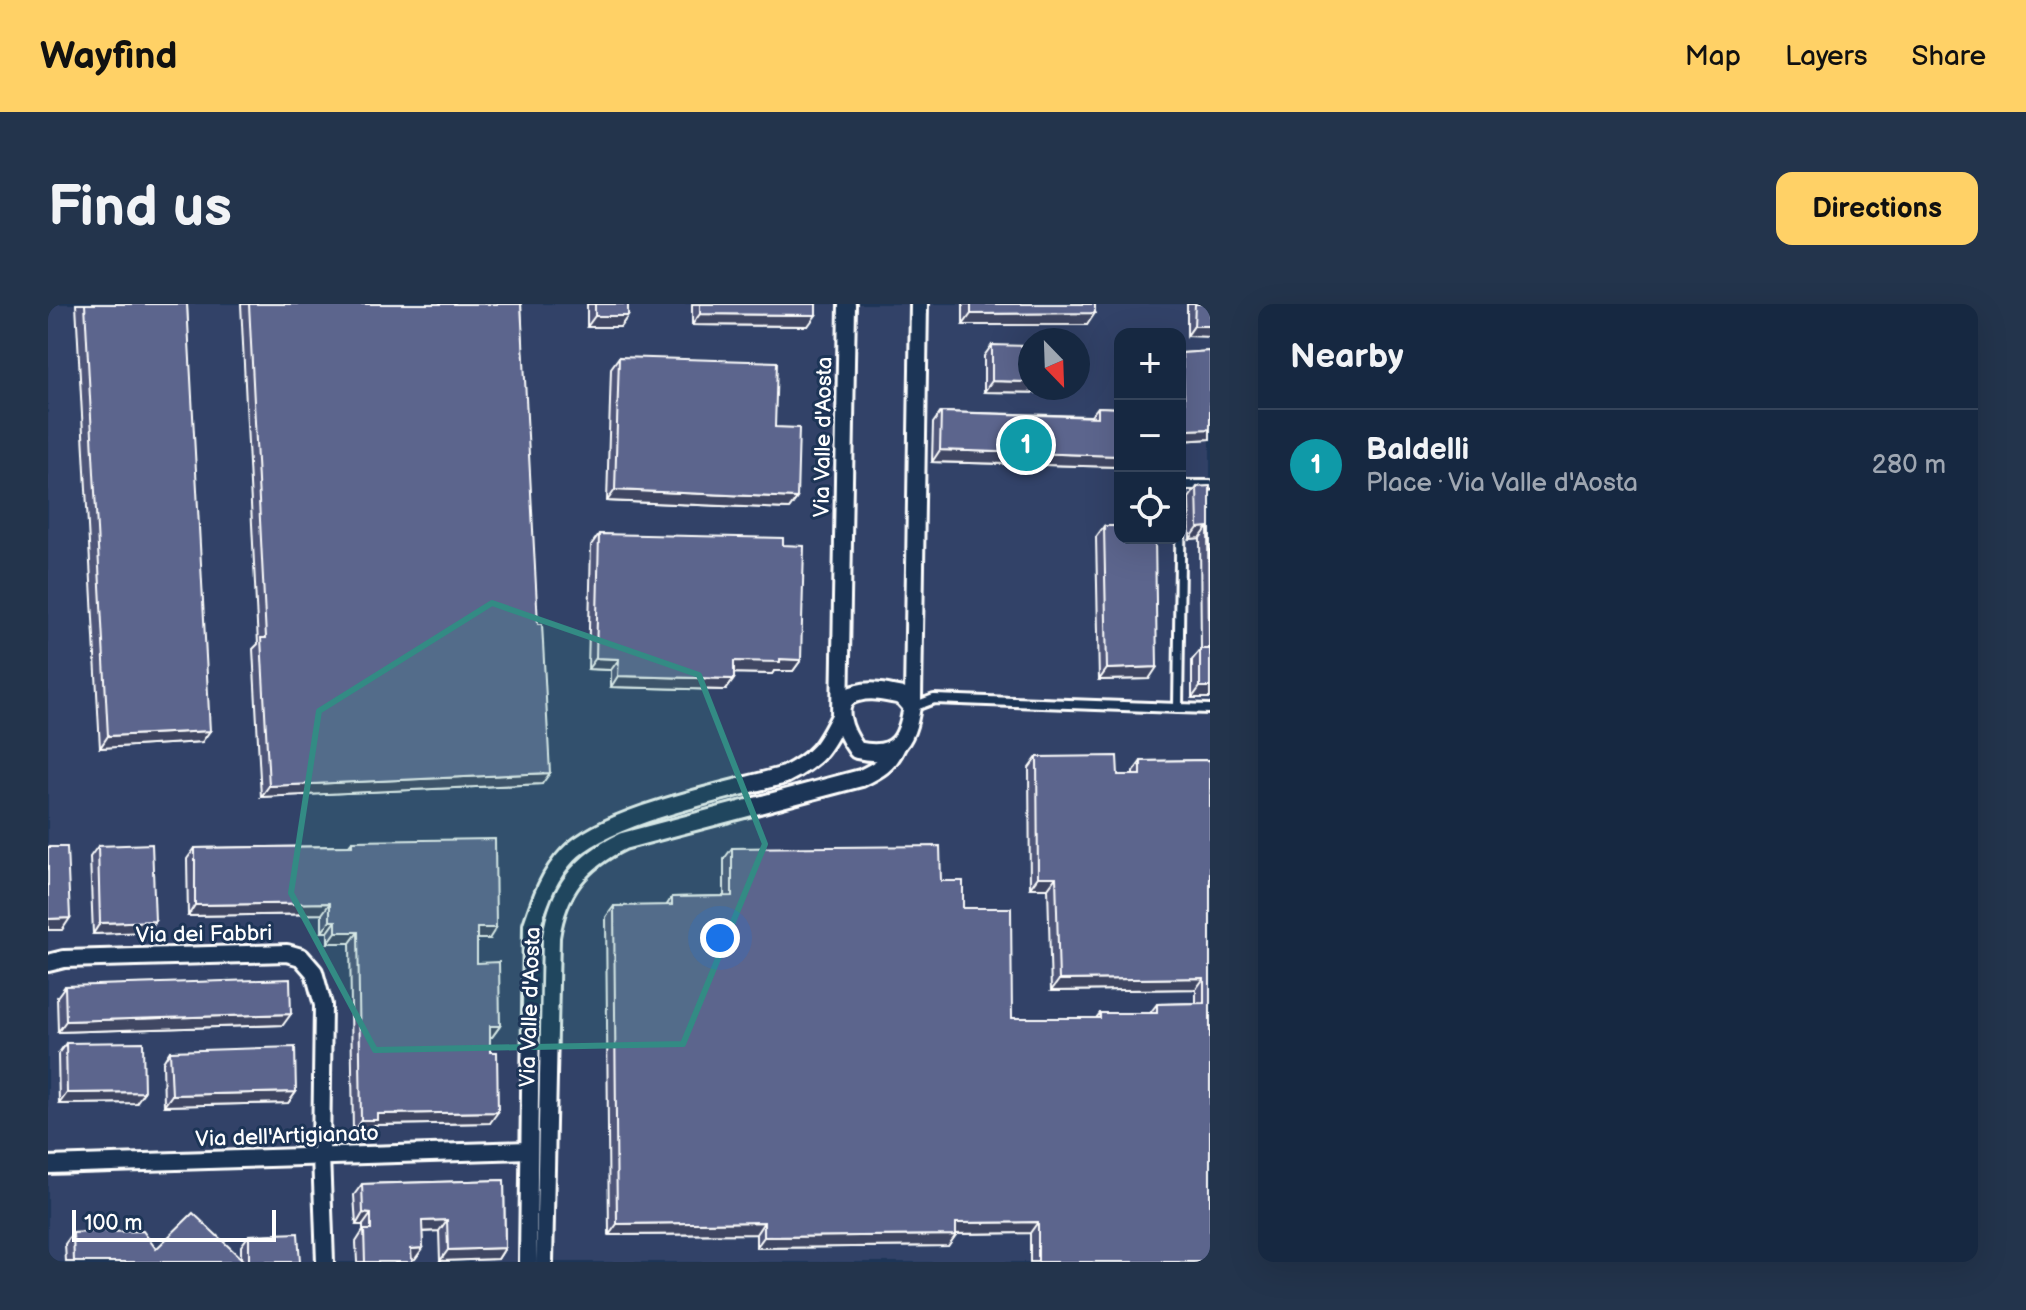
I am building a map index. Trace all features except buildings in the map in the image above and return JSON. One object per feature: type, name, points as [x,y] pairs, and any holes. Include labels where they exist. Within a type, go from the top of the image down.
[{"type":"street","name":"Via Valle d'Aosta","points":[[847,304],[840,716],[846,736],[857,750],[876,754],[897,746]]},
{"type":"street","name":"Via Valle d'Aosta","points":[[544,1262],[551,937],[555,911],[578,873],[590,860],[623,841],[861,778],[890,760],[910,724],[919,304]]},
{"type":"street","name":"Via Valle d'Aosta","points":[[528,1262],[532,925],[545,886],[567,856],[606,827],[785,775],[806,764],[824,747],[846,699],[856,693],[881,692],[902,696],[912,707]]},
{"type":"street","name":"Via dei Fabbri","points":[[48,963],[64,959],[287,953],[301,957],[314,972],[323,1005],[321,1155]]},
{"type":"street","name":"Via dell'Artigianato","points":[[48,1165],[528,1150]]},
{"type":"street","points":[[321,1155],[325,1262]]},
{"type":"lane","points":[[1178,708],[1181,485],[1210,485]]},
{"type":"lane","points":[[912,707],[934,699],[1210,709]]},
{"type":"highlighted area","points":[[492,603],[699,675],[765,844],[683,1044],[375,1050],[291,893],[319,711]]},
{"type":"shaded area","points":[[48,304],[1210,304],[1210,1262],[48,1262]]},
{"type":"place","name":"Baldelli","points":[[1026,445]]}]
